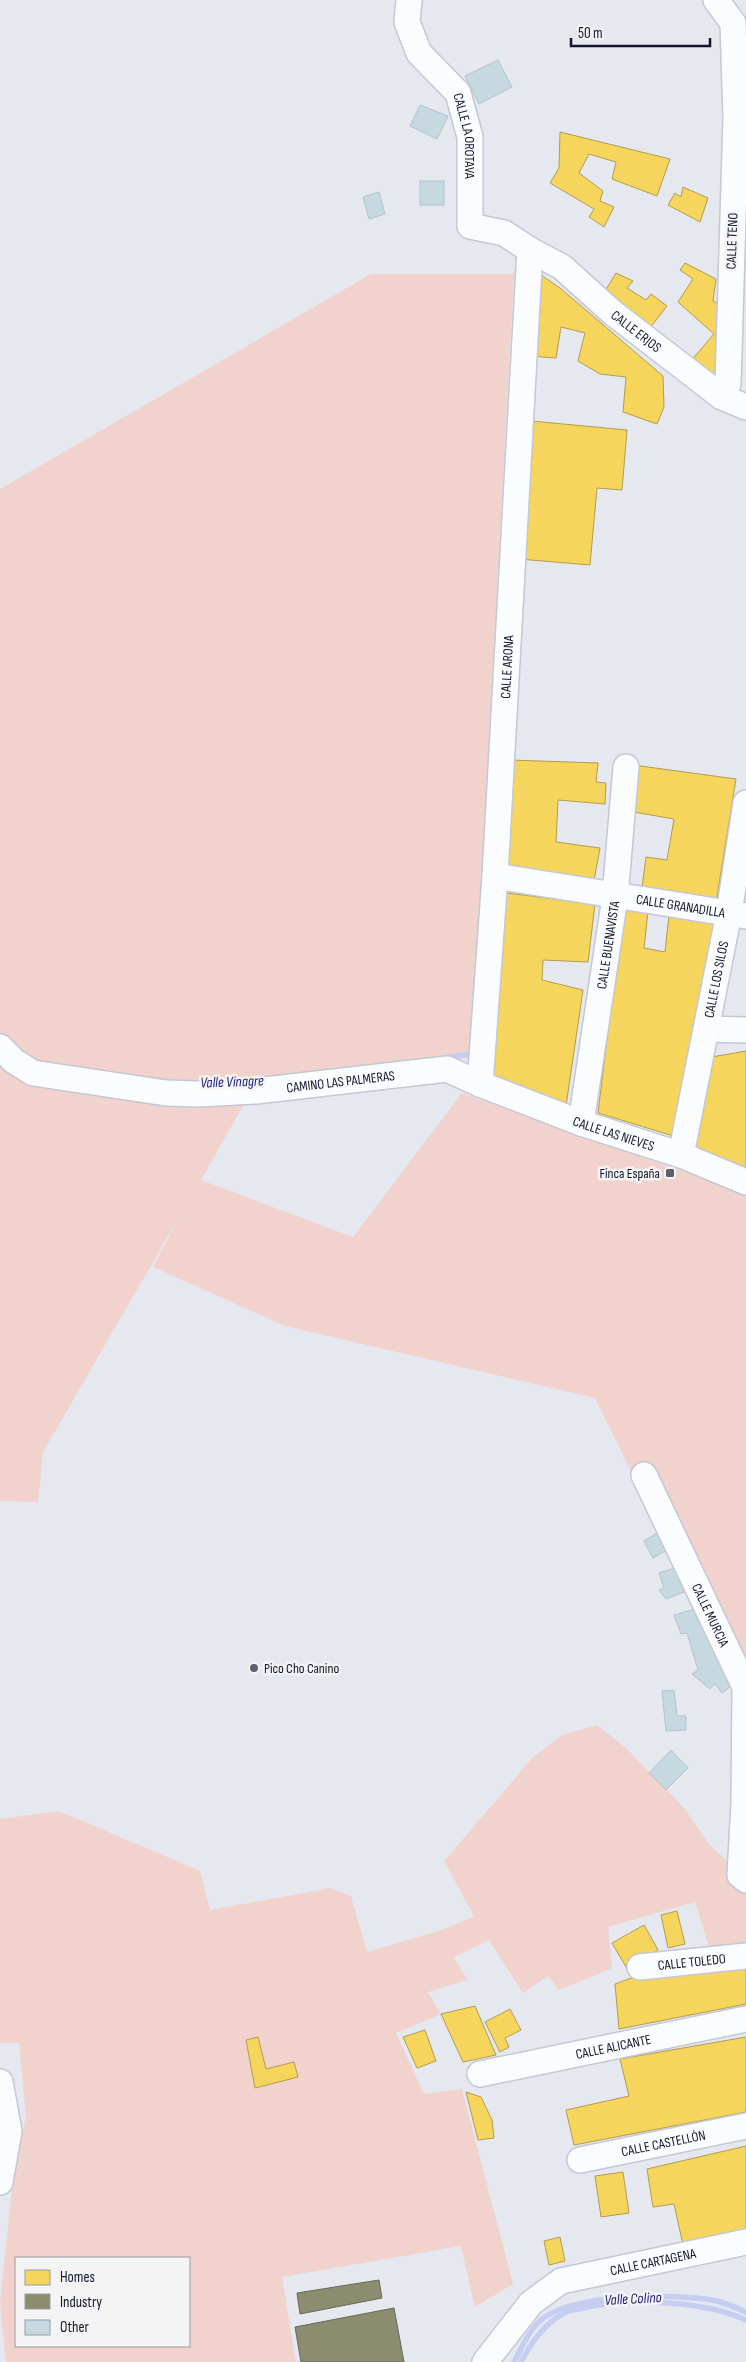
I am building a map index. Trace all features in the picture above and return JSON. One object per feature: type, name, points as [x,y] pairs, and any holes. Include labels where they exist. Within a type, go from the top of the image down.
[{"type":"street","name":"CALLE LA OROTAVA","points":[[409,0],[407,22],[419,53],[458,93],[470,137],[470,226],[504,233],[530,250]]},
{"type":"street","name":"CALLE TENO","points":[[716,0],[733,22],[736,118],[732,386]]},
{"type":"street","name":"CALLE ERJOS","points":[[530,250],[562,267],[613,313],[732,386],[746,408]]},
{"type":"street","name":"CALLE ARONA","points":[[480,1084],[495,876],[530,250]]},
{"type":"street","name":"CALLE BUENAVISTA","points":[[581,1123],[615,897],[626,767]]},
{"type":"street","name":"CALLE LOS SILOS","points":[[681,1156],[706,1029],[737,915],[746,803]]},
{"type":"street","name":"CALLE GRANADILLA","points":[[495,876],[615,897],[737,915]]},
{"type":"street","points":[[706,1029],[746,1030]]},
{"type":"street","name":"CAMINO LAS PALMERAS","points":[[0,1047],[14,1061],[33,1073],[166,1093],[198,1094],[256,1091],[447,1068],[480,1084]]},
{"type":"street","name":"CALLE LAS NIEVES","points":[[480,1084],[581,1123],[681,1156],[746,1182]]},
{"type":"street","name":"CALLE MURCIA","points":[[644,1475],[745,1687],[744,1803],[740,1875],[746,1880]]},
{"type":"street","name":"CALLE TOLEDO","points":[[640,1967],[746,1956]]},
{"type":"street","name":"CALLE ALICANTE","points":[[480,2074],[746,2019]]},
{"type":"street","points":[[0,2082],[9,2131],[0,2182]]},
{"type":"street","name":"CALLE CASTELLÓN","points":[[580,2160],[746,2126]]},
{"type":"street","name":"CALLE CARTAGENA","points":[[485,2362],[532,2303],[560,2281],[746,2242]]},
{"type":"shaded area","points":[[371,274],[514,274],[472,1054],[256,1083],[201,1180],[353,1237],[462,1093],[746,1194],[746,1699],[720,1652],[595,1398],[285,1326],[153,1267],[182,1212],[43,1452],[38,1502],[0,1501],[0,489]]},
{"type":"shaded area","points":[[597,1725],[625,1747],[685,1809],[709,1844],[746,1880],[746,1944],[709,1947],[695,1902],[608,1927],[612,1968],[559,1990],[548,1976],[523,1993],[489,1940],[454,1957],[467,1980],[428,1992],[441,2014],[396,2033],[424,2094],[462,2089],[513,2284],[475,2307],[461,2246],[282,2277],[296,2362],[6,2362],[0,2303],[14,2169],[26,2116],[19,2043],[0,2043],[0,1819],[59,1811],[200,1871],[210,1910],[331,1888],[351,1896],[367,1952],[445,1929],[474,1916],[444,1861],[533,1757],[562,1735]]},
{"type":"building: Homes","points":[[560,132],[670,159],[657,196],[612,179],[616,162],[589,154],[579,173],[603,191],[600,201],[614,207],[604,227],[589,217],[594,209],[550,183],[559,168]]},
{"type":"building: Homes","points":[[683,187],[708,198],[700,222],[668,205],[675,193],[681,197]]},
{"type":"building: Homes","points":[[685,263],[716,279],[713,301],[726,308],[719,389],[689,363],[714,334],[678,302],[693,279],[680,270]]},
{"type":"building: Homes","points":[[538,273],[560,288],[663,376],[664,407],[657,424],[623,412],[626,377],[600,374],[578,361],[585,333],[561,327],[556,358],[530,356]]},
{"type":"building: Homes","points":[[616,273],[633,281],[627,288],[646,300],[651,294],[667,306],[650,328],[602,296]]},
{"type":"building: Homes","points":[[531,421],[627,430],[622,490],[597,488],[590,565],[519,559]]},
{"type":"building: Homes","points":[[510,760],[598,763],[596,782],[606,783],[605,804],[558,800],[556,842],[600,848],[593,886],[504,873]]},
{"type":"building: Homes","points":[[633,765],[736,779],[715,909],[641,895],[646,857],[667,860],[674,819],[628,811]]},
{"type":"building: Homes","points":[[499,892],[595,904],[588,962],[543,960],[542,980],[583,990],[566,1106],[491,1085]]},
{"type":"building: Homes","points":[[623,905],[648,912],[644,948],[665,952],[669,915],[725,919],[680,1138],[598,1113]]},
{"type":"building: Homes","points":[[746,1051],[746,1173],[694,1152],[706,1058]]},
{"type":"building: Homes","points":[[677,1911],[685,1944],[668,1948],[661,1915]]},
{"type":"building: Homes","points":[[644,1925],[658,1950],[626,1967],[612,1943]]},
{"type":"building: Homes","points":[[746,1964],[746,2004],[619,2029],[615,1984],[642,1974]]},
{"type":"building: Homes","points":[[475,2006],[496,2055],[463,2062],[441,2014]]},
{"type":"building: Homes","points":[[510,2009],[521,2030],[505,2038],[509,2047],[500,2052],[485,2022]]},
{"type":"building: Homes","points":[[425,2030],[436,2061],[417,2068],[403,2037]]},
{"type":"building: Homes","points":[[258,2037],[266,2069],[294,2062],[298,2077],[255,2088],[246,2040]]},
{"type":"building: Homes","points":[[746,2037],[746,2112],[574,2145],[566,2110],[629,2096],[620,2059]]},
{"type":"building: Homes","points":[[466,2092],[481,2097],[492,2120],[494,2138],[478,2140]]},
{"type":"building: Homes","points":[[746,2146],[746,2231],[683,2245],[674,2204],[653,2207],[647,2169]]},
{"type":"building: Homes","points":[[623,2172],[629,2213],[601,2217],[595,2176]]},
{"type":"building: Homes","points":[[560,2237],[565,2261],[549,2265],[544,2241]]},
{"type":"building: Industry","points":[[379,2280],[382,2298],[300,2314],[297,2293]]},
{"type":"building: Industry","points":[[394,2308],[404,2362],[301,2362],[295,2327]]},
{"type":"building: Other","points":[[498,60],[512,87],[479,104],[465,76]]},
{"type":"building: Other","points":[[420,105],[448,116],[437,139],[410,126]]},
{"type":"building: Other","points":[[420,181],[444,181],[444,205],[420,205]]},
{"type":"building: Other","points":[[379,192],[385,214],[369,219],[363,197]]},
{"type":"building: Other","points":[[660,1531],[669,1549],[653,1558],[644,1541]]},
{"type":"building: Other","points":[[678,1567],[689,1590],[666,1599],[659,1590],[664,1588],[659,1573]]},
{"type":"building: Other","points":[[698,1608],[734,1684],[722,1693],[715,1684],[710,1689],[692,1674],[698,1670],[687,1633],[681,1634],[674,1615]]},
{"type":"building: Other","points":[[674,1690],[677,1716],[686,1716],[686,1730],[666,1731],[662,1691]]},
{"type":"building: Other","points":[[671,1750],[688,1768],[666,1790],[649,1773]]},
{"type":"waterway","name":"Valle Vinagre","points":[[443,1058],[472,1054]]},
{"type":"waterway","name":"Valle Colino","points":[[514,2362],[529,2334],[541,2320],[556,2311],[576,2305],[626,2297],[677,2297],[717,2301],[746,2312]]},
{"type":"waterway","points":[[521,2362],[545,2327],[558,2316],[571,2310],[606,2304],[668,2303],[710,2309],[746,2320]]},
{"type":"place","name":"Finca España","points":[[670,1173]]},
{"type":"place","name":"Pico Cho Canino","points":[[254,1668]]}]
